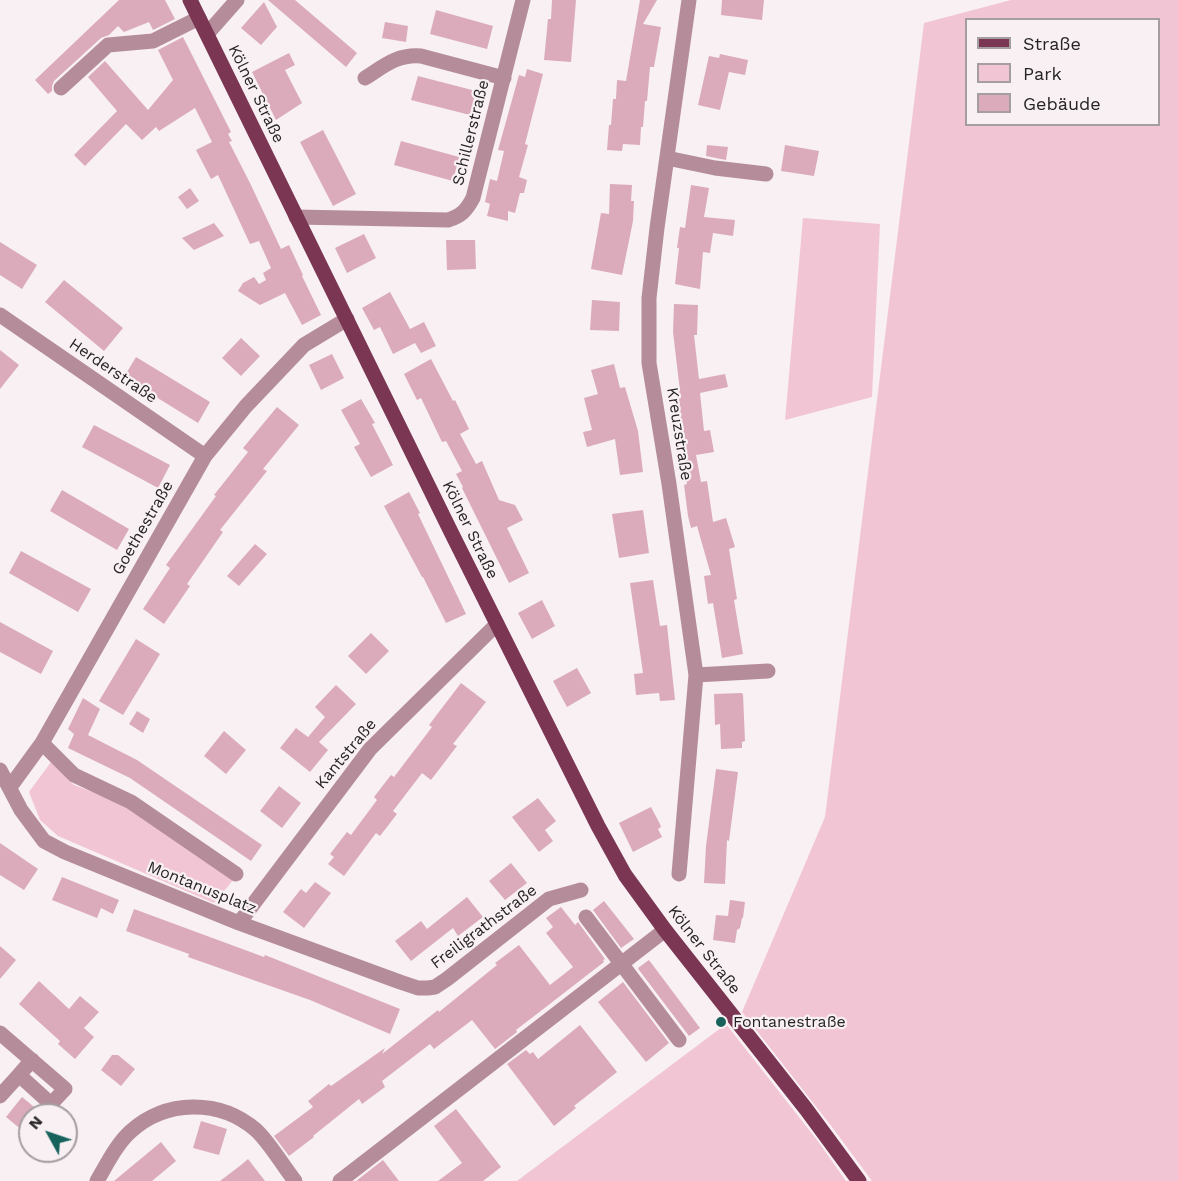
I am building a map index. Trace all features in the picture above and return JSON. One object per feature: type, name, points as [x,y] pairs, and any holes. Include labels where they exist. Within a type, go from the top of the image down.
[{"type":"main road","name":"Kölner Straße","points":[[190,0],[598,826],[626,875],[664,930],[760,1050],[859,1181]]},
{"type":"street","points":[[207,34],[237,0]]},
{"type":"street","name":"Schillerstraße","points":[[296,217],[448,220],[460,216],[467,210],[473,198],[524,0]]},
{"type":"street","name":"Kreuzstraße","points":[[679,874],[696,675],[649,363],[649,298],[689,0]]},
{"type":"street","points":[[61,88],[108,45],[153,41],[199,18]]},
{"type":"street","points":[[365,78],[400,57],[411,55],[504,78]]},
{"type":"street","points":[[667,158],[715,168],[766,174]]},
{"type":"street","name":"Herderstraße","points":[[0,315],[205,456]]},
{"type":"street","name":"Goethestraße","points":[[10,787],[42,742],[205,456],[246,406],[304,345],[347,319]]},
{"type":"street","name":"Kantstraße","points":[[239,923],[370,749],[497,624]]},
{"type":"street","points":[[696,675],[768,672]]},
{"type":"street","points":[[42,742],[74,775],[131,802],[236,874]]},
{"type":"street","name":"Montanusplatz","points":[[0,770],[21,810],[44,841],[65,852],[239,923],[409,985]]},
{"type":"street","name":"Freiligrathstraße","points":[[409,985],[418,988],[435,987],[463,968],[549,898],[580,890]]},
{"type":"street","points":[[586,917],[679,1040]]},
{"type":"street","points":[[340,1181],[664,930]]},
{"type":"street","points":[[0,1033],[65,1089],[51,1104],[19,1075]]},
{"type":"street","points":[[0,1096],[32,1060]]},
{"type":"street","points":[[97,1181],[119,1145],[130,1132],[160,1113],[183,1107],[215,1109],[231,1114],[247,1123],[258,1133],[296,1181]]},
{"type":"green space","points":[[1011,0],[1178,0],[1178,1181],[872,1181],[742,1012],[825,817],[924,23]]},
{"type":"green space","points":[[803,218],[880,224],[872,397],[785,420]]},
{"type":"green space","points":[[51,762],[74,785],[129,808],[234,879],[214,903],[58,836],[40,820],[29,792]]},
{"type":"green space","points":[[726,1024],[817,1140],[846,1181],[517,1181]]},
{"type":"building","points":[[119,0],[165,0],[175,19],[153,30],[149,22],[124,32],[118,26],[109,35],[101,38],[54,81],[52,91],[48,94],[35,80]]},
{"type":"building","points":[[268,0],[295,0],[357,53],[346,67]]},
{"type":"building","points":[[552,0],[576,0],[571,62],[544,60]]},
{"type":"building","points":[[640,0],[657,0],[643,24],[661,27],[654,67],[650,67],[640,145],[623,144],[622,151],[607,150],[617,80],[626,81]]},
{"type":"building","points":[[722,0],[764,0],[762,20],[721,15]]},
{"type":"building","points":[[264,2],[277,27],[261,45],[241,28]]},
{"type":"building","points":[[436,10],[493,26],[487,49],[430,34]]},
{"type":"building","points":[[385,22],[408,26],[406,42],[382,38]]},
{"type":"building","points":[[183,37],[231,132],[228,134],[232,141],[229,142],[281,249],[289,245],[321,315],[302,325],[285,293],[260,305],[238,291],[243,283],[254,277],[259,284],[266,280],[263,273],[271,268],[259,241],[250,244],[218,175],[211,179],[196,150],[212,142],[195,108],[159,131],[156,127],[142,140],[126,124],[85,166],[74,155],[117,111],[88,77],[105,61],[148,110],[173,80],[158,50]]},
{"type":"building","points":[[289,53],[295,65],[285,70],[302,103],[276,120],[252,72]]},
{"type":"building","points":[[720,54],[748,60],[745,75],[729,72],[720,110],[698,105],[709,56],[719,58]]},
{"type":"building","points":[[527,69],[543,74],[519,177],[527,180],[524,193],[520,193],[515,213],[508,211],[508,221],[487,216],[490,204],[485,202],[490,179],[497,181],[504,151],[498,150],[519,75],[525,77]]},
{"type":"building","points":[[418,76],[476,91],[470,115],[411,100]]},
{"type":"building","points":[[323,130],[356,194],[333,206],[300,142]]},
{"type":"building","points":[[401,141],[459,157],[453,181],[394,165]]},
{"type":"building","points":[[707,145],[728,147],[726,160],[706,156]]},
{"type":"building","points":[[785,145],[819,151],[814,176],[781,171]]},
{"type":"building","points":[[610,184],[632,185],[633,221],[622,275],[591,269],[601,213],[609,214]]},
{"type":"building","points":[[691,185],[709,188],[704,217],[735,220],[733,236],[713,233],[710,253],[703,252],[700,289],[675,284],[680,227],[685,228]]},
{"type":"building","points":[[190,188],[199,201],[187,209],[178,197]]},
{"type":"building","points":[[214,223],[224,236],[194,250],[182,238]]},
{"type":"building","points":[[364,234],[376,258],[347,273],[335,248]]},
{"type":"building","points":[[446,240],[475,240],[476,269],[447,270]]},
{"type":"building","points":[[0,242],[37,265],[22,289],[0,275]]},
{"type":"building","points":[[64,280],[123,328],[104,351],[45,302]]},
{"type":"building","points":[[390,292],[410,329],[424,322],[436,346],[421,353],[415,343],[393,354],[380,327],[374,330],[362,308]]},
{"type":"building","points":[[592,300],[620,302],[619,331],[590,330]]},
{"type":"building","points":[[674,304],[698,305],[697,335],[694,335],[699,379],[725,374],[728,387],[700,393],[704,431],[710,430],[714,452],[696,455],[701,482],[707,481],[713,522],[726,518],[735,547],[729,549],[743,654],[722,658],[713,603],[708,604],[704,576],[711,575],[697,526],[691,528],[688,516],[684,485],[687,484],[681,457],[686,456],[676,392],[680,391],[673,332]]},
{"type":"building","points":[[241,338],[260,356],[241,376],[222,358]]},
{"type":"building","points":[[0,350],[19,365],[0,389]]},
{"type":"building","points":[[332,354],[344,378],[321,390],[309,365]]},
{"type":"building","points":[[136,357],[210,402],[198,423],[124,377]]},
{"type":"building","points":[[431,359],[469,429],[460,434],[476,464],[482,461],[499,500],[515,505],[523,520],[507,528],[529,573],[509,583],[456,474],[462,471],[446,441],[442,442],[421,398],[417,400],[404,374]]},
{"type":"building","points":[[614,364],[620,388],[625,387],[638,431],[643,472],[620,475],[615,439],[587,447],[583,432],[592,430],[584,398],[598,394],[591,370]]},
{"type":"building","points":[[361,399],[375,423],[372,424],[393,465],[371,477],[354,447],[360,444],[341,410]]},
{"type":"building","points":[[277,407],[299,425],[263,469],[267,471],[220,530],[223,532],[187,584],[190,586],[164,624],[143,609],[170,568],[166,565],[216,496],[214,495],[248,452],[243,448]]},
{"type":"building","points":[[94,425],[170,465],[158,488],[82,447]]},
{"type":"building","points":[[62,490],[129,529],[117,550],[50,511]]},
{"type":"building","points":[[409,492],[466,614],[446,623],[384,506]]},
{"type":"building","points":[[643,510],[649,553],[619,558],[612,514]]},
{"type":"building","points":[[255,544],[267,554],[239,586],[227,576]]},
{"type":"building","points":[[21,551],[91,589],[78,612],[9,573]]},
{"type":"building","points":[[653,580],[660,626],[667,625],[675,700],[660,701],[659,693],[636,695],[634,674],[643,673],[630,583]]},
{"type":"building","points":[[542,600],[555,626],[532,639],[518,613]]},
{"type":"building","points":[[0,622],[53,651],[41,674],[0,652]]},
{"type":"building","points":[[371,633],[389,651],[366,674],[348,656]]},
{"type":"building","points":[[136,639],[160,654],[123,715],[99,701]]},
{"type":"building","points":[[577,668],[591,693],[567,707],[553,681]]},
{"type":"building","points":[[461,683],[486,702],[453,744],[457,746],[431,780],[422,773],[393,811],[397,814],[380,836],[376,833],[344,876],[328,864],[334,857],[330,854],[347,832],[351,835],[377,800],[374,797],[391,775],[394,777],[432,727],[429,725]]},
{"type":"building","points":[[336,685],[356,704],[319,742],[328,750],[310,772],[280,748],[296,728],[308,737],[325,717],[315,707]]},
{"type":"building","points":[[714,694],[743,694],[745,741],[742,742],[742,748],[721,749],[720,724],[715,725]]},
{"type":"building","points":[[83,698],[100,709],[88,735],[137,760],[262,845],[251,861],[130,778],[68,748],[74,734],[68,729]]},
{"type":"building","points":[[137,711],[150,719],[143,733],[129,724]]},
{"type":"building","points":[[224,731],[246,750],[226,774],[204,756]]},
{"type":"building","points":[[716,769],[738,772],[729,841],[727,840],[725,884],[704,883],[706,846]]},
{"type":"building","points":[[279,786],[301,803],[282,828],[260,811]]},
{"type":"building","points":[[538,798],[556,821],[545,830],[553,841],[539,852],[512,817]]},
{"type":"building","points":[[651,807],[660,824],[661,827],[658,829],[662,837],[633,852],[619,823]]},
{"type":"building","points":[[0,843],[38,869],[24,890],[0,875]]},
{"type":"building","points":[[511,863],[527,883],[505,900],[489,881]]},
{"type":"building","points":[[62,877],[119,900],[113,914],[101,908],[97,918],[52,900]]},
{"type":"building","points":[[315,882],[331,893],[304,928],[283,912],[301,889],[306,893]]},
{"type":"building","points":[[467,897],[483,917],[458,936],[453,928],[411,961],[395,941],[421,921],[427,929]]},
{"type":"building","points":[[730,900],[745,902],[743,918],[737,930],[735,943],[713,940],[716,915],[728,916]]},
{"type":"building","points":[[604,901],[634,939],[621,948],[593,910]]},
{"type":"building","points":[[561,907],[575,925],[578,922],[605,959],[604,962],[495,1049],[472,1020],[434,1049],[430,1044],[382,1081],[385,1087],[362,1104],[359,1099],[289,1156],[274,1136],[313,1107],[308,1101],[329,1084],[331,1086],[385,1048],[382,1054],[438,1010],[439,1012],[519,945],[550,985],[573,967],[546,933],[553,927],[546,918]]},
{"type":"building","points":[[134,909],[264,957],[265,955],[400,1009],[390,1034],[310,1000],[188,957],[189,954],[126,931]]},
{"type":"building","points":[[0,946],[16,960],[0,979]]},
{"type":"building","points":[[649,960],[700,1028],[689,1036],[639,970],[638,968]]},
{"type":"building","points":[[39,981],[69,1009],[80,996],[99,1012],[84,1028],[94,1037],[75,1059],[58,1044],[60,1041],[19,1004]]},
{"type":"building","points":[[623,982],[669,1043],[646,1062],[598,1002]]},
{"type":"building","points":[[580,1025],[617,1072],[574,1106],[576,1108],[554,1126],[507,1064],[526,1050],[530,1054],[533,1052],[538,1059]]},
{"type":"building","points":[[112,1055],[118,1055],[135,1069],[121,1086],[101,1070]]},
{"type":"building","points":[[22,1097],[29,1103],[18,1103],[18,1127],[6,1117]]},
{"type":"building","points":[[456,1109],[501,1167],[483,1181],[438,1181],[462,1163],[434,1126]]},
{"type":"building","points":[[201,1121],[227,1129],[219,1155],[193,1148]]},
{"type":"building","points":[[161,1142],[176,1161],[152,1181],[114,1181]]},
{"type":"building","points":[[248,1159],[265,1181],[220,1181],[241,1165]]},
{"type":"building","points":[[383,1160],[399,1181],[356,1181]]},
{"type":"place","name":"Fontanestraße","points":[[721,1022]]}]
